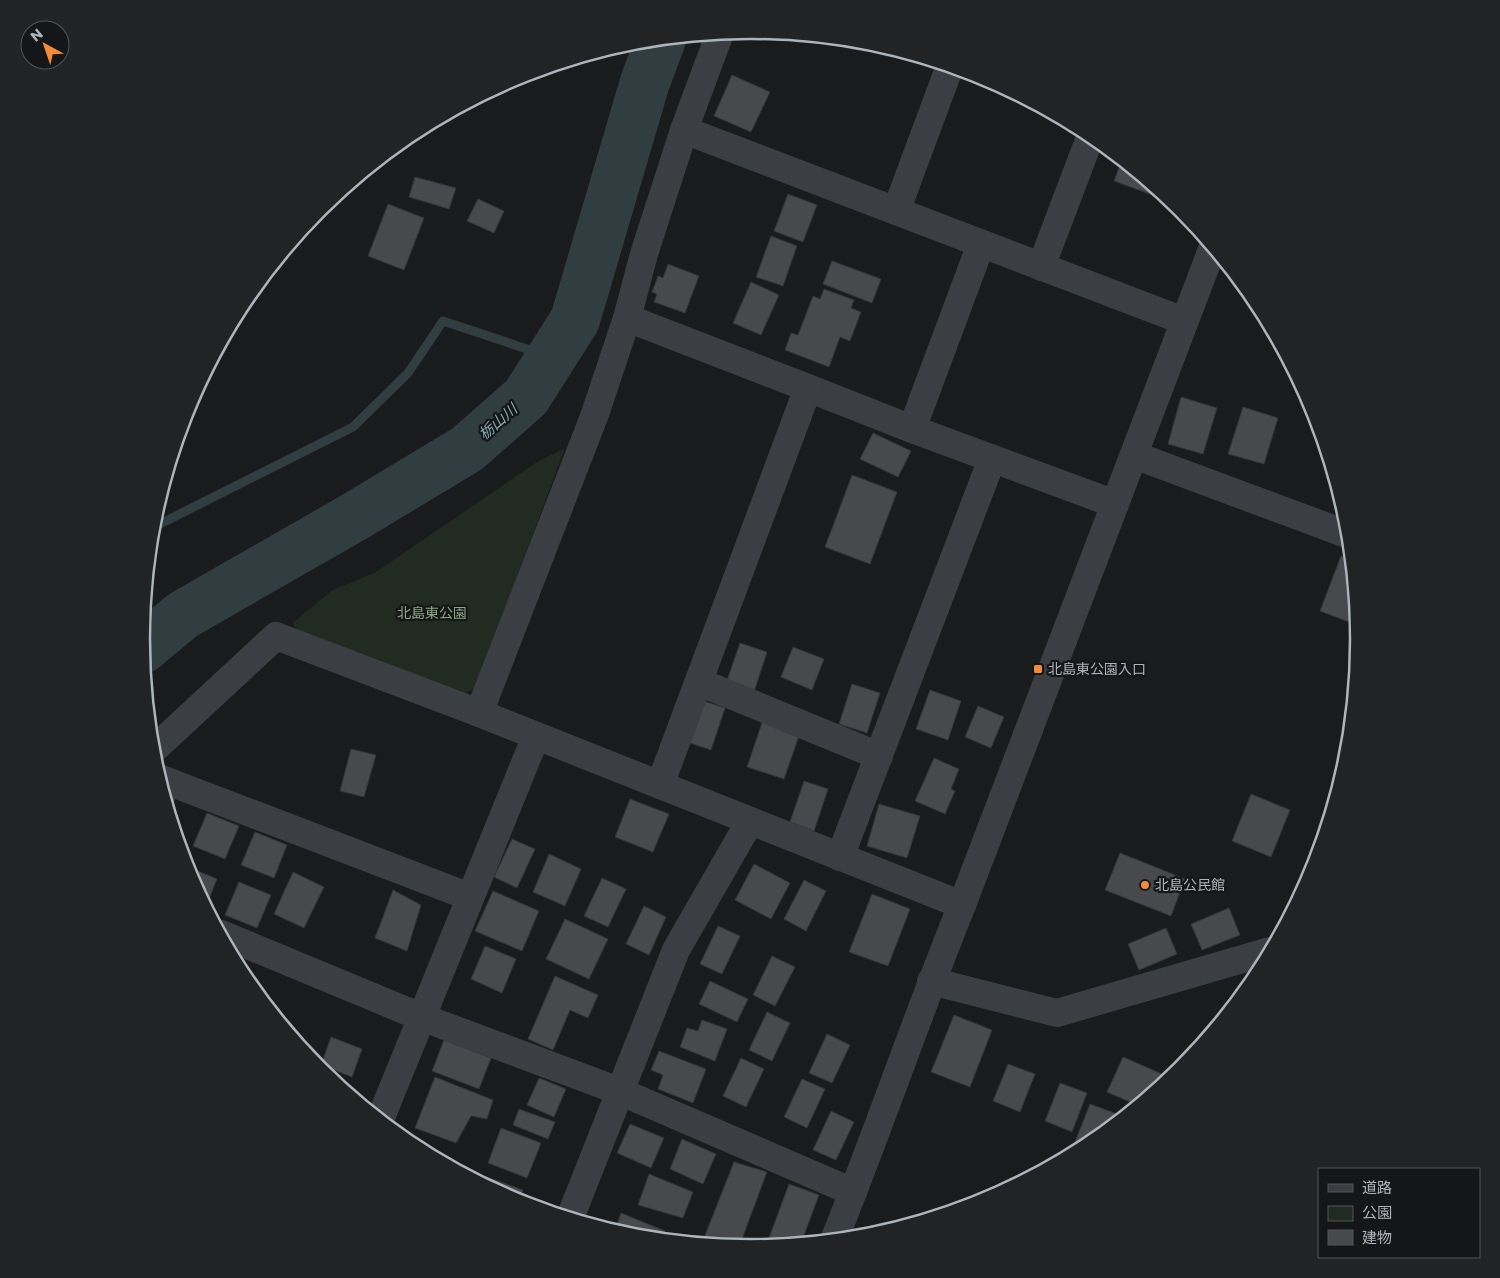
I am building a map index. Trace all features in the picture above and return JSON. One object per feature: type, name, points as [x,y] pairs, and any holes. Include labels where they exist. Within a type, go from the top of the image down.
[{"type":"street","points":[[479,714],[595,414],[627,318],[644,254],[684,130],[717,40]]},
{"type":"street","points":[[896,211],[948,73]]},
{"type":"street","points":[[684,130],[1184,321]]},
{"type":"street","points":[[1041,267],[1088,143]]},
{"type":"street","points":[[912,429],[981,244]]},
{"type":"street","points":[[837,1233],[931,980],[962,905],[1210,254]]},
{"type":"street","points":[[627,318],[912,429],[1115,504]]},
{"type":"street","points":[[660,785],[808,388]]},
{"type":"street","points":[[1134,454],[1341,532]]},
{"type":"street","points":[[840,856],[992,459]]},
{"type":"street","points":[[159,744],[276,636],[536,736],[962,905]]},
{"type":"street","points":[[698,682],[879,756]]},
{"type":"street","points":[[383,1113],[536,736]]},
{"type":"street","points":[[167,781],[470,898]]},
{"type":"street","points":[[572,1212],[676,950],[750,821]]},
{"type":"street","points":[[232,942],[421,1017],[619,1091],[853,1192]]},
{"type":"street","points":[[931,980],[1057,1013],[1261,954]]},
{"type":"green space","name":"北島東公園","points":[[565,448],[475,689],[461,695],[298,633],[293,623],[331,591],[376,572],[537,462]]},
{"type":"building","points":[[732,75],[770,92],[751,132],[714,116]]},
{"type":"building","points":[[1119,167],[1154,195],[1114,181]]},
{"type":"building","points":[[415,177],[456,188],[449,209],[409,197]]},
{"type":"building","points":[[788,194],[817,205],[803,242],[774,231]]},
{"type":"building","points":[[478,199],[504,211],[494,233],[467,221]]},
{"type":"building","points":[[388,204],[424,218],[404,270],[368,256]]},
{"type":"building","points":[[771,236],[797,246],[783,286],[756,277]]},
{"type":"building","points":[[832,261],[881,279],[872,303],[823,284]]},
{"type":"building","points":[[668,264],[699,276],[685,313],[654,302],[657,294],[652,292],[658,276],[663,278]]},
{"type":"building","points":[[751,282],[779,295],[761,335],[733,323]]},
{"type":"building","points":[[824,289],[854,300],[851,308],[861,312],[850,341],[840,337],[829,367],[785,350],[791,333],[798,335],[813,296],[820,299]]},
{"type":"building","points":[[1181,397],[1217,408],[1203,454],[1168,444]]},
{"type":"building","points":[[1243,407],[1278,418],[1264,464],[1228,454]]},
{"type":"building","points":[[873,433],[911,451],[898,477],[860,459]]},
{"type":"building","points":[[852,475],[897,492],[870,564],[825,547]]},
{"type":"building","points":[[1341,556],[1344,557],[1349,600],[1349,622],[1320,611]]},
{"type":"building","points":[[740,643],[767,652],[754,692],[726,683]]},
{"type":"building","points":[[793,647],[824,659],[812,690],[781,677]]},
{"type":"building","points":[[852,684],[880,693],[867,733],[839,724]]},
{"type":"building","points":[[930,690],[961,701],[948,740],[916,729]]},
{"type":"building","points":[[701,700],[725,708],[711,750],[687,742]]},
{"type":"building","points":[[978,706],[1004,717],[991,748],[965,737]]},
{"type":"building","points":[[763,720],[800,733],[784,779],[747,767]]},
{"type":"building","points":[[351,749],[376,755],[364,797],[340,791]]},
{"type":"building","points":[[934,758],[959,769],[951,789],[955,791],[945,814],[915,801]]},
{"type":"building","points":[[804,781],[828,789],[814,831],[790,822]]},
{"type":"building","points":[[1251,794],[1290,810],[1271,857],[1232,841]]},
{"type":"building","points":[[630,799],[669,814],[653,852],[615,837]]},
{"type":"building","points":[[879,804],[920,816],[907,858],[867,846]]},
{"type":"building","points":[[207,813],[239,826],[225,859],[193,846]]},
{"type":"building","points":[[255,832],[287,845],[274,878],[241,865]]},
{"type":"building","points":[[512,839],[535,849],[517,888],[494,877]]},
{"type":"building","name":"北島公民館","points":[[1120,853],[1185,879],[1171,916],[1105,890]]},
{"type":"building","points":[[549,854],[581,869],[565,906],[533,892]]},
{"type":"building","points":[[754,864],[790,883],[771,919],[735,900]]},
{"type":"building","points":[[195,870],[217,879],[209,898]]},
{"type":"building","points":[[293,872],[324,887],[304,928],[274,914]]},
{"type":"building","points":[[602,878],[626,889],[608,927],[584,916]]},
{"type":"building","points":[[804,880],[826,891],[806,931],[784,919]]},
{"type":"building","points":[[239,882],[271,895],[257,928],[225,915]]},
{"type":"building","points":[[393,890],[421,905],[407,951],[375,938]]},
{"type":"building","points":[[493,891],[539,911],[522,951],[475,931]]},
{"type":"building","points":[[872,894],[910,909],[888,966],[849,952]]},
{"type":"building","points":[[644,906],[666,917],[649,955],[626,944]]},
{"type":"building","points":[[1229,908],[1240,935],[1202,950],[1191,924]]},
{"type":"building","points":[[565,919],[608,939],[589,979],[546,959]]},
{"type":"building","points":[[718,926],[740,936],[722,974],[700,964]]},
{"type":"building","points":[[1166,928],[1177,954],[1139,970],[1128,944]]},
{"type":"building","points":[[485,946],[516,959],[502,993],[471,979]]},
{"type":"building","points":[[772,956],[795,967],[775,1006],[753,995]]},
{"type":"building","points":[[555,976],[598,995],[588,1018],[570,1010],[553,1050],[528,1039]]},
{"type":"building","points":[[710,981],[748,999],[737,1022],[699,1004]]},
{"type":"building","points":[[767,1012],[790,1023],[772,1061],[749,1050]]},
{"type":"building","points":[[954,1015],[992,1030],[970,1087],[931,1072]]},
{"type":"building","points":[[702,1020],[727,1029],[715,1061],[680,1047],[687,1028],[698,1031]]},
{"type":"building","points":[[827,1034],[850,1045],[832,1083],[809,1073]]},
{"type":"building","points":[[331,1037],[362,1049],[352,1077],[333,1070],[323,1060]]},
{"type":"building","points":[[444,1040],[491,1058],[479,1089],[432,1071]]},
{"type":"building","points":[[659,1051],[706,1069],[693,1103],[658,1089],[663,1075],[651,1070]]},
{"type":"building","points":[[1123,1057],[1162,1074],[1131,1102],[1107,1092]]},
{"type":"building","points":[[741,1058],[764,1069],[746,1107],[723,1096]]},
{"type":"building","points":[[1008,1064],[1035,1074],[1020,1112],[993,1101]]},
{"type":"building","points":[[435,1077],[493,1100],[487,1119],[471,1116],[456,1143],[415,1128]]},
{"type":"building","points":[[539,1078],[566,1089],[554,1117],[527,1105]]},
{"type":"building","points":[[802,1079],[825,1089],[807,1128],[784,1117]]},
{"type":"building","points":[[1060,1083],[1087,1093],[1072,1132],[1045,1121]]},
{"type":"building","points":[[1090,1104],[1116,1114],[1083,1138],[1075,1142]]},
{"type":"building","points":[[519,1109],[555,1122],[548,1139],[513,1125]]},
{"type":"building","points":[[831,1111],[854,1122],[836,1160],[813,1150]]},
{"type":"building","points":[[630,1124],[664,1138],[651,1168],[617,1153]]},
{"type":"building","points":[[501,1128],[541,1143],[527,1178],[488,1163]]},
{"type":"building","points":[[682,1139],[716,1154],[703,1184],[670,1169]]},
{"type":"building","points":[[734,1162],[767,1172],[742,1239],[704,1237]]},
{"type":"building","points":[[649,1174],[693,1192],[683,1218],[638,1205]]},
{"type":"building","points":[[484,1176],[523,1190],[521,1194]]},
{"type":"building","points":[[789,1184],[819,1195],[803,1237],[769,1239]]},
{"type":"building","points":[[621,1213],[665,1231],[664,1233],[617,1224]]},
{"type":"waterway","name":"栃山川","points":[[150,642],[183,615],[354,517],[467,449],[526,397],[575,320],[645,82],[658,46]]},
{"type":"waterway","points":[[161,524],[353,427],[408,373],[443,321],[551,357]]},
{"type":"place","name":"北島東公園入口","points":[[1038,669]]},
{"type":"place","name":"北島公民館","points":[[1145,885]]}]
